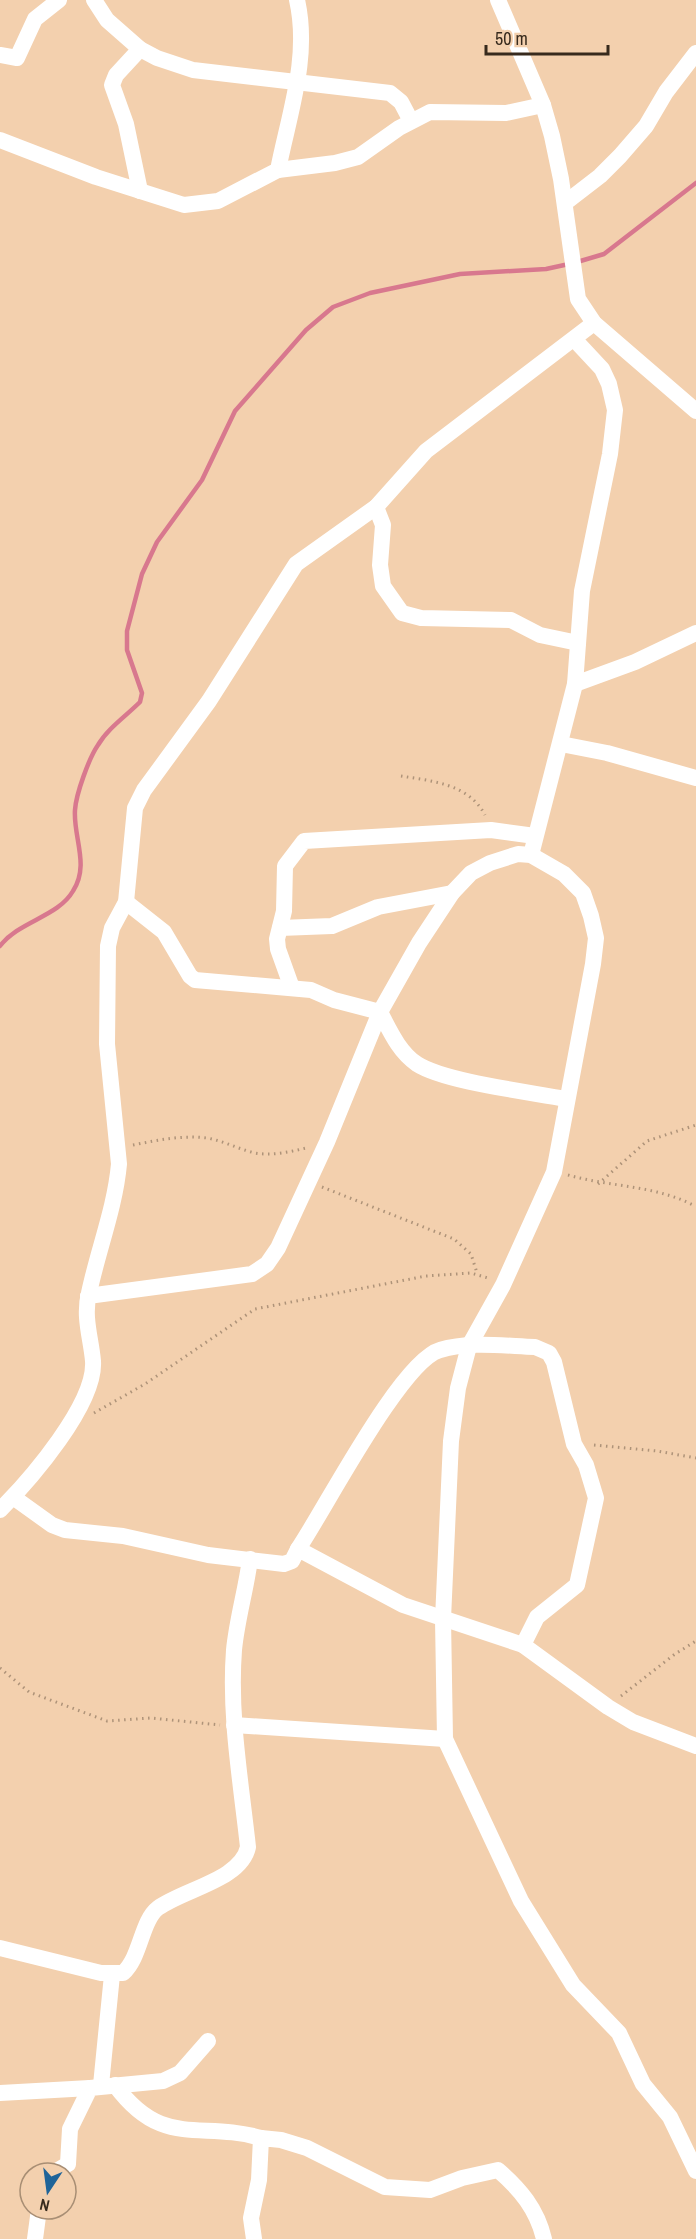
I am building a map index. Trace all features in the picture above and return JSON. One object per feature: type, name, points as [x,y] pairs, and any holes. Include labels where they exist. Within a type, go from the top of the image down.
[{"type":"street","points":[[0,55],[17,58],[35,19],[59,0]]},
{"type":"street","points":[[94,0],[107,20],[140,49],[157,58],[193,70],[390,93],[401,102],[411,121]]},
{"type":"street","points":[[278,170],[297,82],[303,39],[297,0]]},
{"type":"street","points":[[498,0],[543,105],[565,203],[574,286],[582,308],[594,323],[696,411]]},
{"type":"street","points":[[140,49],[116,75],[112,85],[126,124],[140,190]]},
{"type":"street","points":[[565,203],[600,176],[631,144],[696,53]]},
{"type":"street","points":[[0,140],[184,205],[201,204],[228,196],[278,170],[335,163],[358,157],[411,121],[430,112],[506,113],[543,105]]},
{"type":"street","points":[[0,1510],[70,1425],[92,1376],[93,1361],[86,1331],[88,1296],[117,1183],[118,1147],[107,1044],[108,946],[112,928],[126,902],[135,808],[144,790],[209,701],[296,564],[376,507],[426,451],[594,323]]},
{"type":"street","points":[[531,855],[575,684],[582,591],[610,454],[615,410],[609,384],[602,369],[573,339]]},
{"type":"street","points":[[376,507],[384,525],[380,565],[383,586],[402,613],[421,618],[511,620],[540,635],[578,643]]},
{"type":"street","points":[[575,684],[635,662],[696,633]]},
{"type":"street","points":[[561,744],[607,753],[696,778]]},
{"type":"street","points":[[292,988],[278,950],[284,911],[285,867],[304,842],[490,830],[536,836]]},
{"type":"street","points":[[88,1296],[252,1274],[267,1264],[278,1248],[327,1142],[380,1012],[419,943],[452,893],[471,873],[489,863],[518,854],[531,855],[564,874],[583,893],[596,938],[554,1172],[503,1285],[469,1346],[458,1388],[451,1441],[443,1619],[445,1739],[521,1901],[573,1984],[619,2034],[643,2084],[670,2117],[694,2163]]},
{"type":"street","points":[[280,928],[332,926],[378,907],[452,893]]},
{"type":"street","points":[[126,902],[164,932],[190,976],[195,980],[311,990],[334,1000],[380,1012],[400,1049],[417,1064],[437,1074],[566,1099]]},
{"type":"street","points":[[13,1497],[52,1525],[65,1530],[123,1536],[208,1555],[284,1564],[292,1561],[370,1430],[425,1358],[441,1349],[469,1346],[535,1347],[549,1353],[554,1362],[574,1444],[586,1465],[596,1498],[581,1576],[572,1591],[537,1617],[523,1645]]},
{"type":"street","points":[[298,1549],[403,1605],[523,1645],[608,1707],[633,1722],[696,1746]]},
{"type":"street","points":[[0,1948],[112,1975],[123,1973],[129,1967],[156,1910],[238,1866],[246,1857],[248,1847],[234,1725],[234,1652],[237,1622],[250,1560]]},
{"type":"street","points":[[234,1725],[445,1739]]},
{"type":"street","points":[[68,2161],[70,2129],[102,2086],[112,1975]]},
{"type":"street","points":[[0,2093],[163,2081],[180,2073],[208,2041]]},
{"type":"street","points":[[102,2086],[125,2098],[161,2125],[188,2132],[231,2132],[307,2148],[386,2187],[430,2190],[462,2178],[498,2170],[520,2189],[540,2222],[544,2239]]},
{"type":"street","points":[[254,2239],[251,2218],[259,2181],[261,2138]]},
{"type":"street","points":[[35,2239],[37,2221]]},
{"type":"path","points":[[401,776],[440,783],[465,793],[480,807],[490,830]]},
{"type":"path","points":[[598,1184],[647,1141],[696,1125]]},
{"type":"path","points":[[118,1147],[174,1137],[203,1138],[226,1142],[254,1153],[275,1154],[327,1142]]},
{"type":"path","points":[[554,1172],[598,1184],[655,1189],[693,1205]]},
{"type":"path","points":[[309,1182],[454,1239],[471,1254],[478,1274]]},
{"type":"path","points":[[70,1425],[145,1384],[255,1309],[426,1276],[478,1274],[503,1285]]},
{"type":"path","points":[[574,1444],[657,1451],[696,1458]]},
{"type":"path","points":[[608,1707],[675,1654],[696,1641]]},
{"type":"path","points":[[0,1668],[29,1692],[107,1721],[151,1718],[234,1725]]},
{"type":"waterway","points":[[577,262],[604,254],[696,183]]},
{"type":"waterway","points":[[0,946],[17,931],[58,907],[73,891],[78,881],[81,861],[75,810],[84,776],[94,751],[102,739],[140,702],[142,693],[127,650],[127,631],[142,574],[157,542],[202,480],[235,411],[306,330],[333,307],[370,293],[460,274],[546,269],[569,264]]}]
